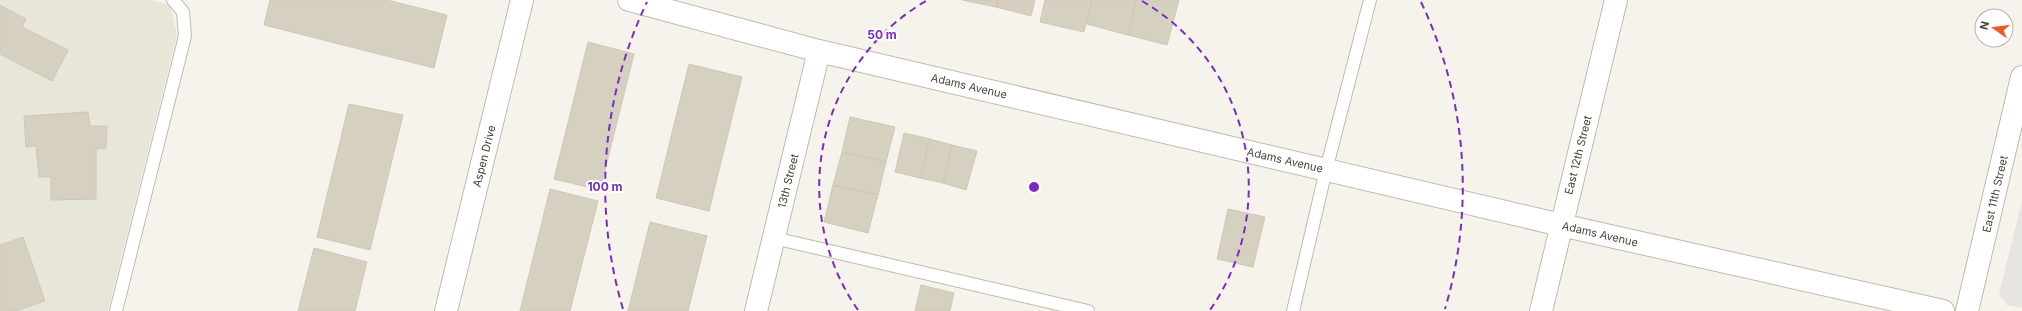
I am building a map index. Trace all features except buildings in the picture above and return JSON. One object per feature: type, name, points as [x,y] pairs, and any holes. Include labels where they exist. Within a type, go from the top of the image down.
[{"type":"street","name":"Aspen Drive","points":[[446,311],[522,0]]},
{"type":"street","name":"Adams Avenue","points":[[629,0],[819,51],[1561,225],[1943,311]]},
{"type":"street","name":"East 12th Street","points":[[1541,311],[1616,0]]},
{"type":"street","name":"13th Street","points":[[756,311],[819,51]]},
{"type":"street","name":"East 11th Street","points":[[1968,311],[2022,77]]},
{"type":"lane","points":[[116,311],[185,36],[183,12],[173,0]]},
{"type":"lane","points":[[1293,311],[1326,170],[1370,0]]},
{"type":"lane","points":[[774,238],[1088,311]]},
{"type":"shaded area","points":[[0,0],[150,0],[170,5],[177,35],[108,311],[0,311]]},
{"type":"shaded area","points":[[2022,201],[2022,308],[2007,305],[1999,294]]}]
